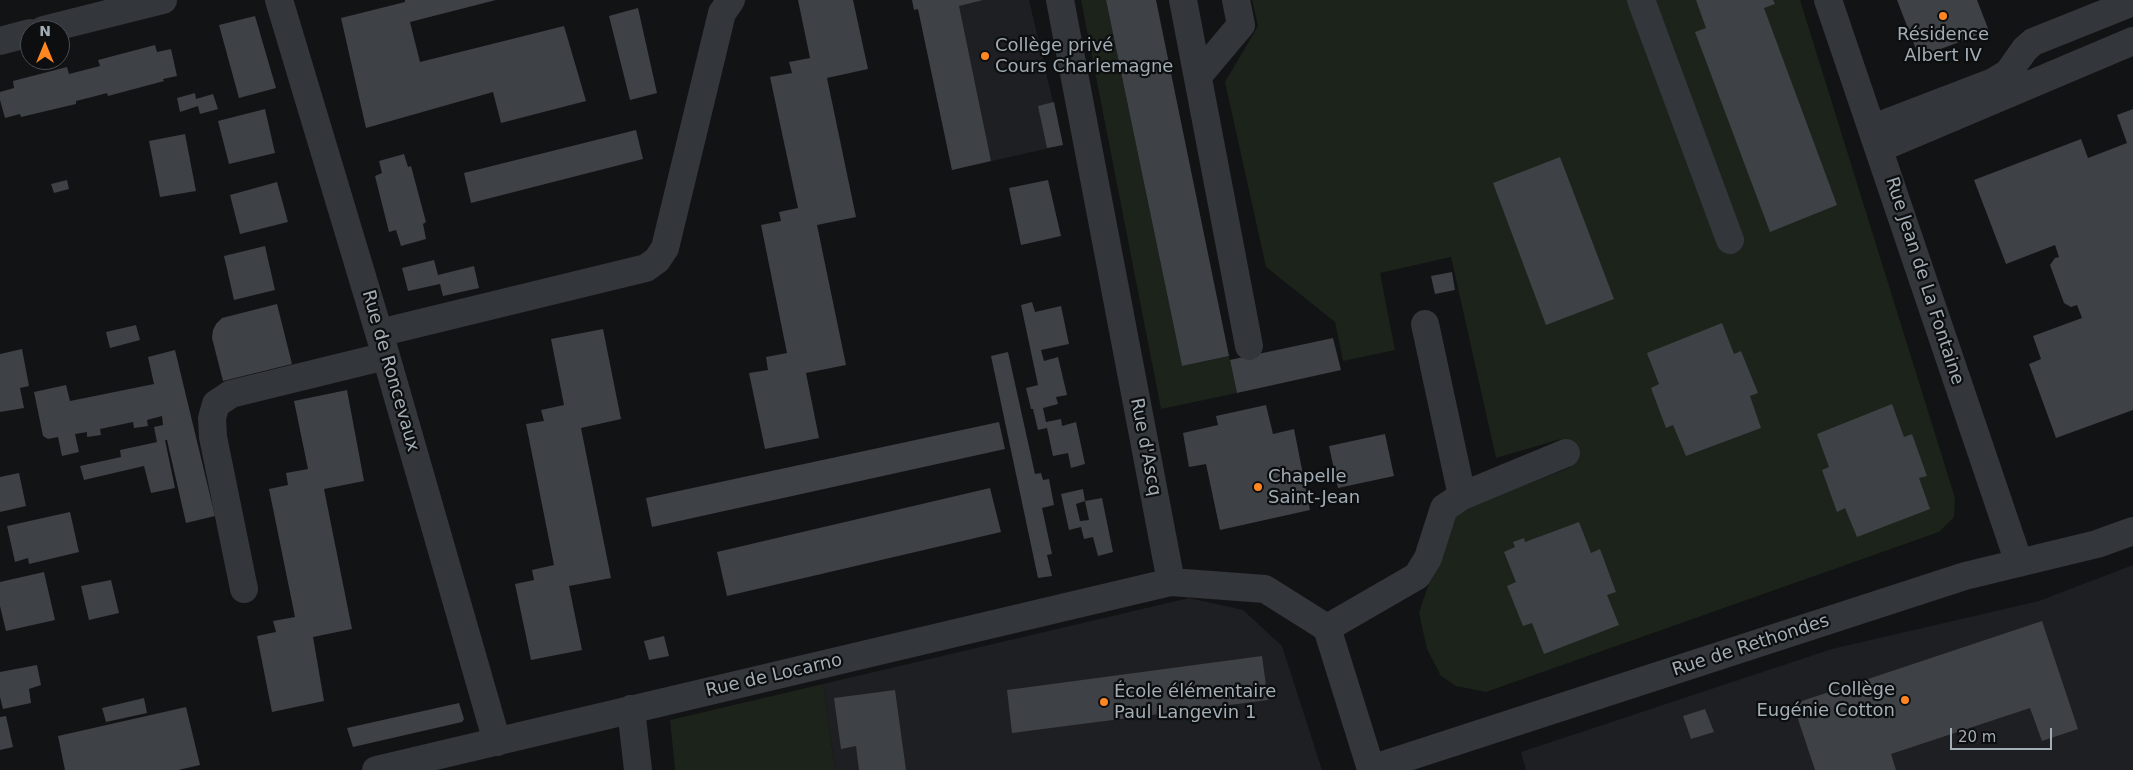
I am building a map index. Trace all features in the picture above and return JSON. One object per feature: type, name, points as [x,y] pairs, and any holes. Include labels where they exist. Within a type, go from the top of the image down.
[{"type":"street","points":[[70,23],[164,0]]},
{"type":"street","name":"Rue de Roncevaux","points":[[279,0],[383,344],[497,742]]},
{"type":"street","points":[[244,589],[213,437],[212,418],[216,404],[231,394],[383,344],[646,268],[657,260],[665,248],[722,13],[731,0]]},
{"type":"street","name":"Rue d'Ascq","points":[[1060,0],[1171,582]]},
{"type":"street","points":[[1183,0],[1249,346]]},
{"type":"street","points":[[1198,76],[1241,25],[1236,0]]},
{"type":"street","points":[[1641,0],[1730,240]]},
{"type":"street","name":"Rue Jean de La Fontaine","points":[[1828,0],[2019,563]]},
{"type":"street","points":[[2082,22],[2092,11],[2098,0]]},
{"type":"street","points":[[1876,138],[2008,73],[2025,49],[2033,42],[2133,2]]},
{"type":"street","points":[[0,40],[20,35]]},
{"type":"street","points":[[1876,138],[2133,40]]},
{"type":"street","points":[[1424,324],[1462,496]]},
{"type":"street","points":[[1328,628],[1417,576],[1428,558],[1444,508],[1462,496],[1566,453]]},
{"type":"street","name":"Rue de Rethondes","points":[[1370,769],[1965,576],[2097,544],[2133,531]]},
{"type":"street","points":[[1171,582],[1265,589],[1328,628],[1370,769]]},
{"type":"street","name":"Rue de Locarno","points":[[376,770],[1171,582]]},
{"type":"street","points":[[631,709],[638,770]]},
{"type":"shaded area","name":"Collège privé Cours Charlemagne","points":[[912,0],[1029,0],[1063,145],[952,170],[918,9]]},
{"type":"shaded area","points":[[1081,0],[1106,0],[1182,366],[1229,356],[1237,393],[1161,409]]},
{"type":"shaded area","points":[[1252,0],[1800,0],[1955,498],[1954,517],[1939,532],[1486,692],[1456,686],[1441,676],[1427,649],[1419,613],[1452,514],[1571,467],[1561,439],[1496,458],[1451,257],[1380,273],[1395,350],[1343,361],[1335,322],[1266,267],[1225,82],[1258,26]]},
{"type":"shaded area","name":"Collège Eugénie Cotton","points":[[2133,565],[2133,770],[1526,770],[1521,752],[1832,649],[2039,601]]},
{"type":"shaded area","points":[[1189,598],[1243,610],[1282,646],[1322,770],[835,770],[823,684]]},
{"type":"shaded area","points":[[823,684],[835,770],[675,770],[670,720]]},
{"type":"building","points":[[405,0],[496,0],[410,22],[420,62],[564,26],[586,101],[501,123],[493,92],[366,128],[341,18],[405,2]]},
{"type":"building","points":[[798,0],[853,0],[868,69],[827,78],[856,217],[817,225],[846,365],[806,373],[819,438],[765,449],[749,373],[768,370],[766,357],[787,353],[761,225],[781,221],[779,212],[798,208],[770,77],[792,73],[789,62],[810,58]]},
{"type":"building","points":[[912,0],[983,0],[959,6],[991,161],[952,170],[918,9],[914,10]]},
{"type":"building","points":[[1106,0],[1156,0],[1229,356],[1182,366]]},
{"type":"building","points":[[1696,0],[1773,0],[1775,4],[1764,8],[1837,205],[1770,232],[1695,32],[1706,28]]},
{"type":"building","name":"Résidence Albert IV","points":[[1897,0],[1977,0],[1989,31],[1919,57]]},
{"type":"building","points":[[638,8],[657,93],[630,100],[609,16]]},
{"type":"building","points":[[255,16],[276,88],[239,98],[219,25]]},
{"type":"building","points":[[155,45],[157,52],[171,49],[177,76],[108,96],[107,93],[76,101],[76,104],[21,117],[20,114],[5,118],[0,100],[0,92],[14,88],[13,81],[55,70],[68,70],[69,74],[100,66],[98,60]]},
{"type":"building","points":[[195,93],[196,99],[213,94],[218,109],[200,114],[198,106],[180,112],[177,98]]},
{"type":"building","points":[[1054,102],[1063,145],[1047,148],[1038,106]]},
{"type":"building","points":[[265,109],[275,153],[229,164],[218,121]]},
{"type":"building","points":[[2133,109],[2133,410],[2056,438],[2029,364],[2041,359],[2033,336],[2082,318],[2077,305],[2071,307],[2064,303],[2050,265],[2055,258],[2059,257],[2055,245],[2006,264],[1974,180],[2081,139],[2088,158],[2127,143],[2117,115]]},
{"type":"building","points":[[636,130],[643,159],[471,203],[464,173]]},
{"type":"building","points":[[185,134],[196,191],[160,197],[149,141]]},
{"type":"building","points":[[404,154],[408,167],[411,166],[426,222],[423,224],[426,239],[401,246],[396,230],[389,232],[375,176],[382,173],[379,161]]},
{"type":"building","points":[[1560,157],[1614,299],[1546,325],[1493,183]]},
{"type":"building","points":[[67,180],[69,189],[54,193],[51,184]]},
{"type":"building","points":[[1048,180],[1061,236],[1021,245],[1009,188]]},
{"type":"building","points":[[277,182],[288,222],[240,234],[230,195]]},
{"type":"building","points":[[265,246],[275,290],[234,300],[224,256]]},
{"type":"building","points":[[434,260],[438,275],[474,266],[479,288],[443,296],[440,284],[408,291],[402,268]]},
{"type":"building","points":[[1452,272],[1455,290],[1435,294],[1431,276]]},
{"type":"building","points":[[1032,302],[1035,312],[1061,306],[1069,344],[1041,350],[1044,361],[1058,357],[1067,395],[1056,397],[1058,404],[1043,408],[1046,422],[1061,419],[1062,426],[1076,422],[1085,464],[1071,468],[1068,453],[1053,456],[1047,428],[1038,430],[1026,388],[1038,385],[1021,305]]},
{"type":"building","points":[[277,304],[292,364],[223,381],[212,338],[216,324],[222,318]]},
{"type":"building","points":[[1722,323],[1734,354],[1741,351],[1758,393],[1750,396],[1761,428],[1686,456],[1673,425],[1666,428],[1651,388],[1659,384],[1647,353]]},
{"type":"building","points":[[136,325],[140,340],[110,348],[106,332]]},
{"type":"building","points":[[603,329],[621,419],[581,428],[611,578],[569,586],[582,650],[531,660],[515,584],[534,580],[532,570],[554,565],[526,424],[544,421],[541,410],[564,405],[551,339]]},
{"type":"building","points":[[1333,338],[1341,370],[1237,393],[1230,360]]},
{"type":"building","points":[[22,349],[29,386],[20,388],[24,408],[0,412],[0,354]]},
{"type":"building","points":[[175,350],[215,516],[186,523],[167,440],[165,440],[175,488],[151,493],[144,466],[84,480],[80,466],[121,457],[120,450],[157,442],[154,427],[163,425],[162,416],[147,420],[148,426],[134,428],[133,422],[100,429],[101,435],[87,437],[87,432],[75,434],[79,452],[62,456],[58,437],[48,439],[43,436],[34,392],[66,385],[70,401],[154,384],[148,357]]},
{"type":"building","points":[[1008,352],[1035,474],[1041,473],[1043,480],[1049,479],[1054,505],[1042,508],[1052,554],[1047,555],[1052,576],[1038,578],[991,356]]},
{"type":"building","points":[[347,390],[364,481],[324,489],[352,629],[313,637],[324,701],[272,712],[257,636],[276,632],[273,621],[295,617],[269,489],[288,485],[286,473],[308,469],[294,401]]},
{"type":"building","points":[[1892,404],[1904,437],[1912,434],[1927,476],[1919,478],[1930,509],[1857,537],[1845,508],[1837,512],[1822,470],[1829,467],[1817,434]]},
{"type":"building","name":"Chapelle Saint-Jean","points":[[1266,405],[1273,434],[1294,429],[1310,510],[1220,530],[1206,464],[1189,467],[1183,433],[1218,425],[1216,416]]},
{"type":"building","points":[[999,422],[1005,449],[652,527],[646,498]]},
{"type":"building","points":[[1385,434],[1394,476],[1338,488],[1329,446]]},
{"type":"building","points":[[19,473],[26,506],[0,512],[0,477]]},
{"type":"building","points":[[990,488],[1001,532],[727,596],[717,552]]},
{"type":"building","points":[[1083,489],[1085,501],[1102,498],[1113,552],[1098,556],[1093,537],[1084,539],[1081,527],[1069,530],[1061,494]],"holes":[[[1085,501],[1089,520],[1080,521],[1076,504]]]},
{"type":"building","points":[[70,512],[79,552],[29,564],[28,558],[15,562],[7,526]]},
{"type":"building","points":[[1579,522],[1591,553],[1600,549],[1616,592],[1607,595],[1619,625],[1544,654],[1532,623],[1523,626],[1507,586],[1516,582],[1504,552],[1515,547],[1513,542],[1524,538],[1525,542]]},
{"type":"building","points":[[44,572],[55,620],[6,631],[0,606],[0,582]]},
{"type":"building","points":[[111,580],[119,613],[89,620],[81,586]]},
{"type":"building","points":[[2042,621],[2078,729],[2042,741],[2030,708],[1891,754],[1896,770],[1815,770],[1793,704]]},
{"type":"building","points":[[664,636],[669,656],[649,660],[644,641]]},
{"type":"building","points":[[1262,656],[1268,700],[1012,733],[1007,690]]},
{"type":"building","points":[[37,665],[41,685],[29,689],[31,703],[3,709],[0,697],[0,672]]},
{"type":"building","points":[[895,690],[906,770],[859,770],[856,746],[841,749],[834,698]]},
{"type":"building","points":[[144,698],[147,713],[106,722],[102,708]]},
{"type":"building","points":[[459,703],[464,719],[462,722],[353,747],[347,728]]},
{"type":"building","points":[[186,707],[200,765],[178,770],[65,770],[58,736]]},
{"type":"building","points":[[1705,709],[1714,732],[1691,739],[1683,716]]},
{"type":"building","points":[[6,716],[13,747],[0,750],[0,717]]},
{"type":"place","name":"Résidence Albert IV","points":[[1943,16]]},
{"type":"place","name":"Collège privé Cours Charlemagne","points":[[985,56]]},
{"type":"place","name":"Chapelle Saint-Jean","points":[[1258,487]]},
{"type":"place","name":"Collège Eugénie Cotton","points":[[1905,700]]},
{"type":"place","name":"École élémentaire Paul Langevin 1","points":[[1104,702]]}]
